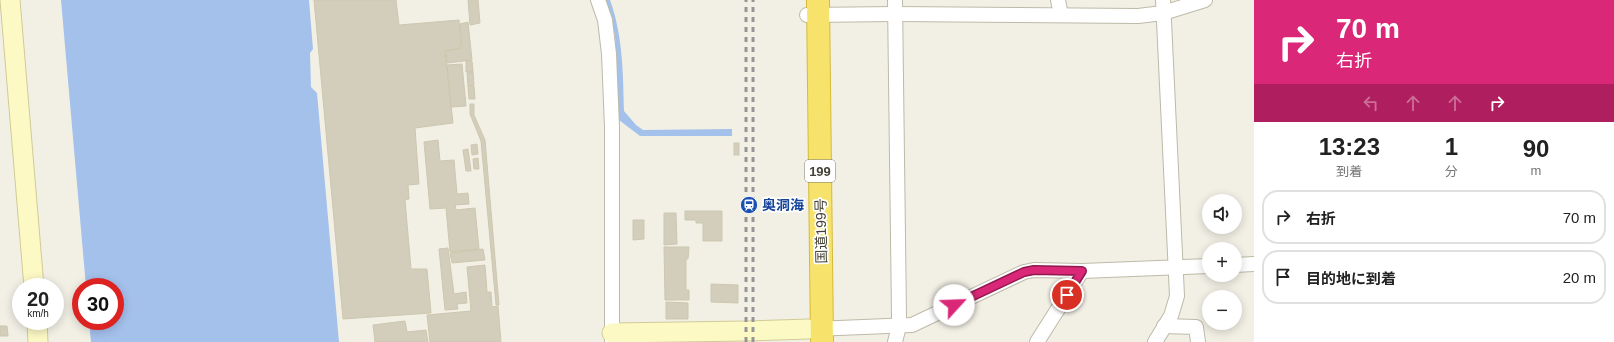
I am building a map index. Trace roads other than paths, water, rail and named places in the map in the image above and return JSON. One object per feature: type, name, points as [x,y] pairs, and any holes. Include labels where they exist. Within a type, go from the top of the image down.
[{"type":"highway","name":"国道199号","points":[[813,8],[816,335]]},
{"type":"street","points":[[10,0],[33,278]]},
{"type":"street","points":[[598,0],[605,20],[609,54],[612,120],[612,338],[746,331],[816,335],[912,325],[1024,272],[1034,270],[1082,271],[1202,266]]},
{"type":"street","points":[[895,0],[899,326],[895,342]]},
{"type":"street","points":[[1058,0],[1061,15]]},
{"type":"street","points":[[813,8],[895,14],[1138,16],[1163,6],[1205,0]]},
{"type":"street","points":[[1155,342],[1171,316],[1176,296],[1176,268],[1163,6]]},
{"type":"street","points":[[1242,265],[1254,264]]},
{"type":"street","points":[[1037,342],[1082,271]]},
{"type":"street","points":[[1164,326],[1196,327],[1198,342]]},
{"type":"street","points":[[37,330],[38,342]]},
{"type":"water","points":[[61,0],[309,0],[313,49],[310,53],[311,87],[317,93],[339,342],[91,342],[90,330],[124,330],[124,278],[85,278]]},
{"type":"water","points":[[605,0],[610,0],[618,27],[622,55],[624,111],[636,125],[643,130],[732,129],[732,136],[640,136],[619,120],[615,35]]},
{"type":"railway","points":[[746,0],[746,342]]},
{"type":"railway","points":[[753,0],[753,342]]},
{"type":"place","name":"奥洞海","points":[[749,205]]}]
